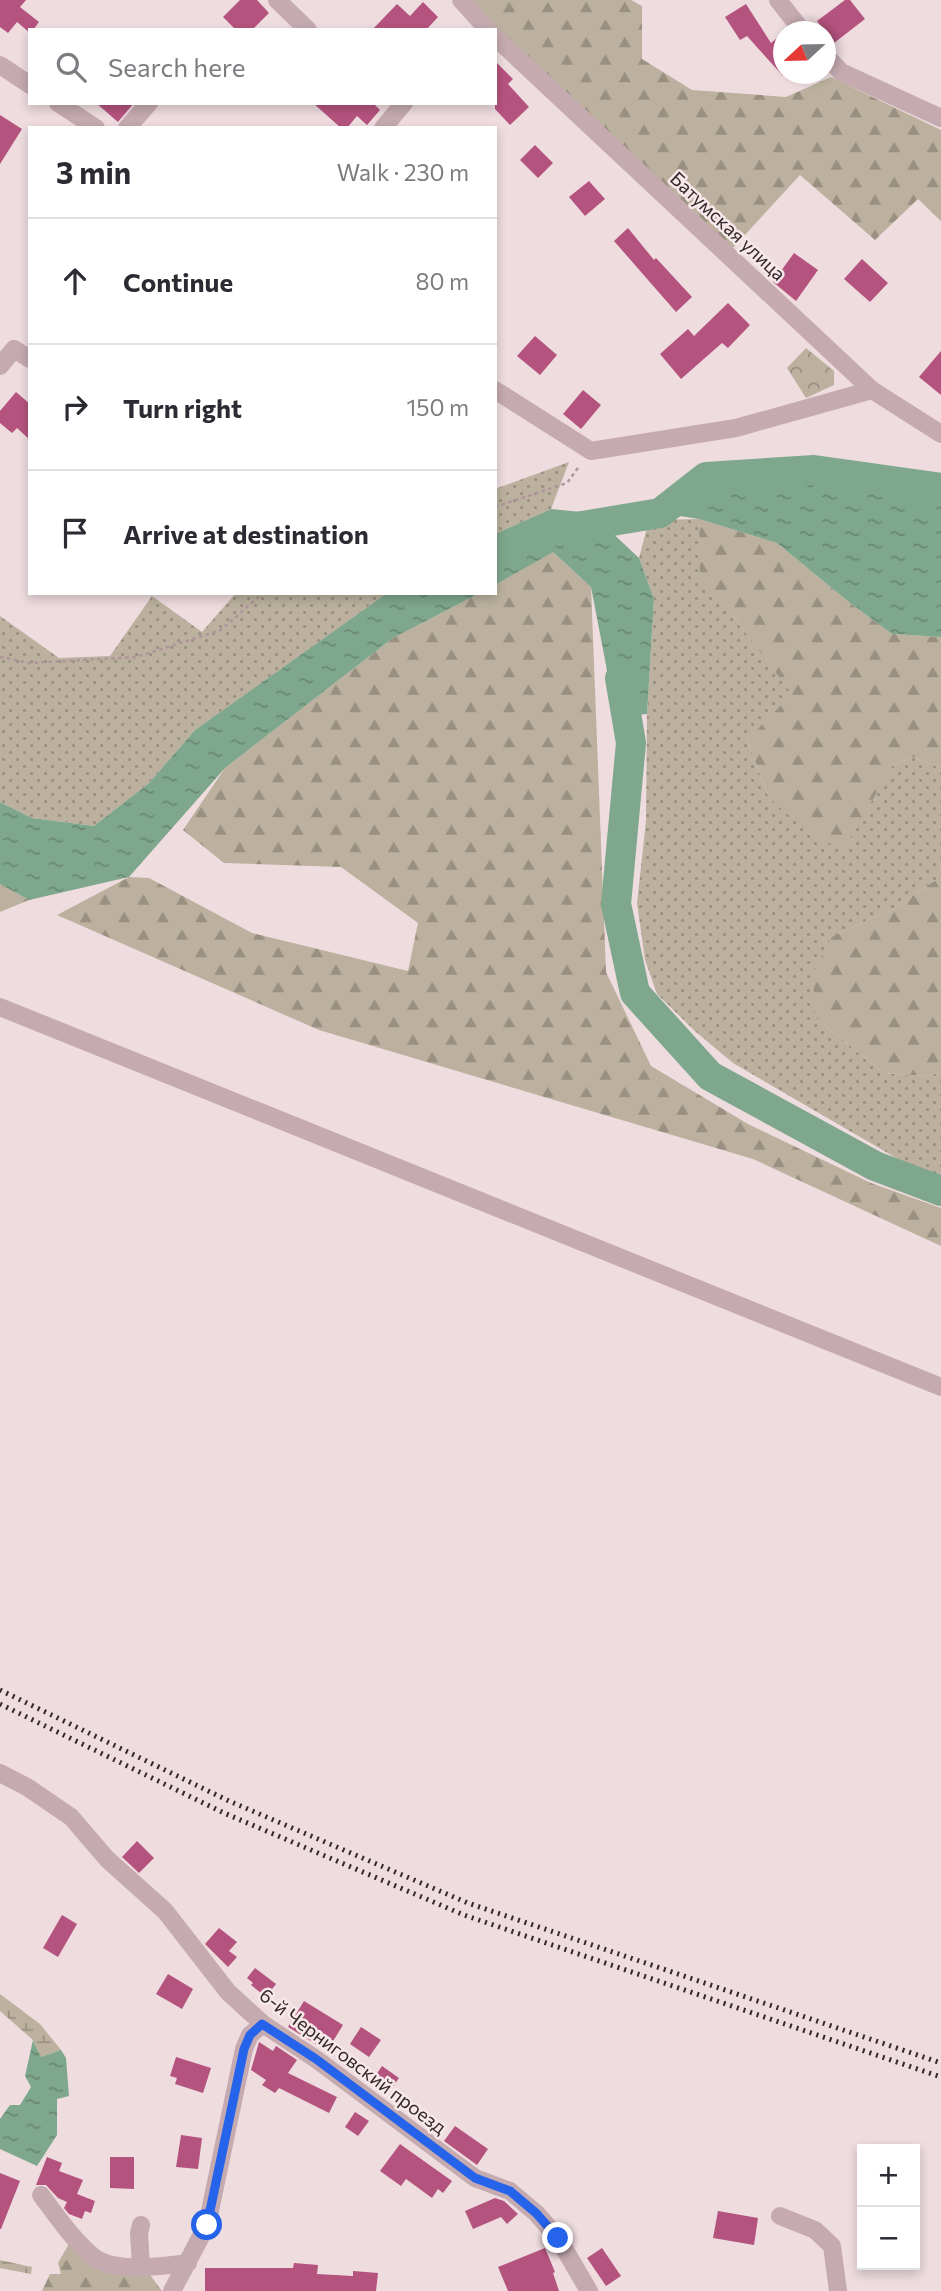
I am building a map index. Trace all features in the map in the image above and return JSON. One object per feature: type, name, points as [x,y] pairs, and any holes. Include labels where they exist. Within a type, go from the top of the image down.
[{"type":"street","points":[[277,0],[306,28]]},
{"type":"street","points":[[461,0],[478,26]]},
{"type":"street","points":[[778,0],[794,21]]},
{"type":"street","name":"Батумская улица","points":[[497,39],[872,390],[941,434]]},
{"type":"street","points":[[0,65],[28,84]]},
{"type":"street","points":[[836,67],[841,72],[941,118]]},
{"type":"street","points":[[61,105],[93,126]]},
{"type":"street","points":[[129,126],[147,105]]},
{"type":"street","points":[[384,126],[395,106]]},
{"type":"street","points":[[0,366],[15,349]]},
{"type":"street","points":[[497,391],[591,451],[736,428],[872,390]]},
{"type":"street","points":[[0,1007],[941,1387]]},
{"type":"street","name":"6-й Черниговский проезд","points":[[0,1773],[27,1787],[71,1817],[107,1859],[165,1911],[229,1992],[262,2024],[316,2059],[475,2178],[510,2191],[536,2213],[558,2238],[589,2291]]},
{"type":"street","points":[[172,2291],[207,2225],[244,2049],[250,2035],[262,2024]]},
{"type":"street","points":[[41,2195],[97,2259],[141,2267],[188,2263]]},
{"type":"street","points":[[780,2216],[815,2230],[832,2246],[838,2291]]},
{"type":"street","points":[[141,2225],[141,2267]]},
{"type":"path","points":[[497,506],[568,482],[591,451]]},
{"type":"path","points":[[0,657],[29,663],[136,657],[221,630],[261,595]]},
{"type":"green space","points":[[470,0],[631,0],[642,6],[642,59],[692,90],[786,97],[815,84],[836,84],[836,79],[941,130],[941,221],[918,199],[875,240],[800,175],[731,250],[495,28]]},
{"type":"green space","points":[[806,348],[834,371],[834,385],[806,398],[787,368]]},
{"type":"green space","points":[[569,462],[551,509],[497,533],[497,488]]},
{"type":"green space","points":[[699,519],[701,583],[736,620],[793,694],[747,740],[769,798],[872,798],[892,766],[913,757],[941,768],[941,865],[936,880],[893,909],[831,937],[815,1017],[884,1073],[924,1076],[941,1073],[941,1180],[910,1166],[733,1063],[657,994],[645,960],[637,903],[646,821],[647,714],[654,599],[639,558],[649,520]]},
{"type":"green space","points":[[699,519],[777,543],[892,634],[941,637],[941,768],[913,757],[892,766],[844,849],[814,837],[769,798],[747,740],[792,694],[736,620],[700,583]]},
{"type":"green space","points":[[552,551],[591,587],[606,972],[651,1066],[748,1124],[871,1183],[941,1208],[941,1246],[753,1159],[319,1030],[57,915],[129,877],[149,878],[252,933],[408,971],[418,923],[341,867],[224,863],[183,830],[225,768],[393,638],[476,595],[497,595],[497,584]]},
{"type":"green space","points":[[234,595],[384,595],[195,730],[149,783],[94,826],[32,818],[0,802],[0,616],[59,658],[110,656],[152,596],[202,632]]},
{"type":"green space","points":[[941,865],[941,1073],[924,1076],[884,1073],[815,1017],[813,973],[831,937],[893,909],[936,880]]},
{"type":"green space","points":[[0,884],[29,900],[0,912]]},
{"type":"green space","points":[[0,1994],[40,2024],[61,2050],[41,2057],[33,2040],[0,2011]]},
{"type":"green space","points":[[70,2242],[85,2252],[87,2263],[150,2275],[162,2291],[42,2291],[50,2274],[61,2274],[58,2263]]},
{"type":"green space","points":[[0,2260],[32,2267],[31,2274],[0,2268]]},
{"type":"water","points":[[814,470],[941,488],[941,637],[892,634],[777,543],[699,519],[660,513],[706,477]]},
{"type":"water","points":[[551,509],[591,513],[639,558],[654,599],[647,714],[616,717],[591,587],[553,552],[497,584],[497,533]]},
{"type":"water","points":[[384,595],[476,595],[393,638],[225,768],[129,877],[29,900],[0,884],[0,802],[32,818],[94,826],[149,783],[195,730]]},
{"type":"water","points":[[33,2040],[41,2057],[61,2050],[66,2058],[69,2096],[57,2099],[57,2135],[37,2166],[0,2149],[0,2119],[10,2105],[20,2105],[31,2087],[25,2076]]},
{"type":"building","points":[[0,0],[26,0],[20,7],[39,22],[34,28],[28,28],[28,31],[17,22],[8,33],[0,27]]},
{"type":"building","points":[[240,0],[257,0],[269,13],[254,28],[234,28],[223,17]]},
{"type":"building","points":[[845,0],[850,0],[865,19],[836,41],[836,21],[817,21]]},
{"type":"building","points":[[423,2],[438,17],[428,28],[374,28],[397,4],[410,16]]},
{"type":"building","points":[[746,4],[771,43],[773,41],[773,65],[747,36],[740,40],[725,17]]},
{"type":"building","points":[[497,63],[513,79],[508,84],[529,107],[510,125],[495,109]]},
{"type":"building","points":[[98,105],[132,105],[118,122]]},
{"type":"building","points":[[315,105],[375,105],[380,110],[367,125],[357,116],[349,126],[339,126]]},
{"type":"building","points":[[0,115],[22,129],[0,164]]},
{"type":"building","points":[[535,145],[553,163],[538,178],[520,160]]},
{"type":"building","points":[[589,181],[605,199],[585,216],[569,197]]},
{"type":"building","points":[[628,228],[654,260],[656,258],[692,297],[676,312],[614,241]]},
{"type":"building","points":[[794,253],[818,270],[796,301],[773,282]]},
{"type":"building","points":[[862,259],[888,283],[870,302],[844,279]]},
{"type":"building","points":[[728,303],[750,325],[728,348],[722,343],[681,379],[660,354],[688,329],[694,336]]},
{"type":"building","points":[[535,336],[557,355],[540,375],[517,356]]},
{"type":"building","points":[[941,351],[941,395],[919,377]]},
{"type":"building","points":[[583,390],[601,405],[581,429],[563,414]]},
{"type":"building","points":[[16,392],[28,402],[28,438],[17,428],[12,433],[0,423],[0,411]]},
{"type":"building","points":[[137,1841],[154,1858],[139,1873],[122,1857]]},
{"type":"building","points":[[62,1915],[77,1924],[58,1957],[43,1948]]},
{"type":"building","points":[[219,1928],[237,1942],[229,1951],[237,1957],[228,1967],[205,1944]]},
{"type":"building","points":[[255,1968],[276,1984],[266,1997],[251,1985],[253,1983],[247,1978]]},
{"type":"building","points":[[168,1974],[193,1989],[182,2009],[156,1994]]},
{"type":"building","points":[[304,2001],[343,2025],[327,2051],[288,2027]]},
{"type":"building","points":[[361,2027],[381,2040],[369,2057],[350,2044]]},
{"type":"building","points":[[259,2042],[273,2051],[276,2046],[297,2060],[288,2073],[337,2097],[329,2113],[279,2088],[275,2093],[262,2085],[266,2080],[251,2070]]},
{"type":"building","points":[[176,2057],[211,2068],[203,2093],[175,2084],[177,2078],[170,2076]]},
{"type":"building","points":[[382,2066],[399,2078],[388,2093],[372,2081]]},
{"type":"building","points":[[355,2112],[369,2121],[358,2136],[345,2127]]},
{"type":"building","points":[[455,2126],[488,2149],[477,2165],[444,2141]]},
{"type":"building","points":[[181,2135],[202,2138],[198,2169],[176,2167]]},
{"type":"building","points":[[400,2144],[452,2181],[443,2193],[438,2189],[432,2198],[406,2179],[401,2186],[380,2171]]},
{"type":"building","points":[[47,2157],[62,2163],[59,2171],[83,2180],[77,2194],[95,2201],[91,2213],[85,2211],[82,2219],[69,2214],[64,2208],[67,2202],[58,2198],[46,2185],[36,2185]]},
{"type":"building","points":[[110,2157],[134,2157],[134,2189],[110,2188]]},
{"type":"building","points":[[0,2173],[20,2181],[1,2229],[0,2229]]},
{"type":"building","points":[[495,2198],[504,2201],[518,2214],[507,2224],[501,2217],[473,2229],[465,2211]]},
{"type":"building","points":[[718,2211],[758,2218],[754,2245],[713,2238]]},
{"type":"building","points":[[545,2248],[559,2291],[508,2291],[498,2267]]},
{"type":"building","points":[[602,2248],[621,2276],[606,2286],[587,2258]]},
{"type":"building","points":[[294,2263],[318,2265],[317,2274],[353,2276],[353,2271],[378,2273],[376,2291],[205,2291],[205,2268],[293,2268]]},
{"type":"waterway","points":[[497,555],[535,534],[660,513],[706,477],[814,470],[941,488]]},
{"type":"waterway","points":[[620,678],[631,743],[616,904],[635,993],[710,1076],[875,1166],[941,1191]]},
{"type":"railway","points":[[0,1690],[229,1801],[468,1903],[941,2063]]},
{"type":"railway","points":[[0,1704],[224,1813],[464,1915],[941,2077]]},
{"type":"route","points":[[207,2225],[244,2049],[250,2035],[262,2024],[316,2059],[475,2178],[510,2191],[536,2213],[558,2238]]}]
